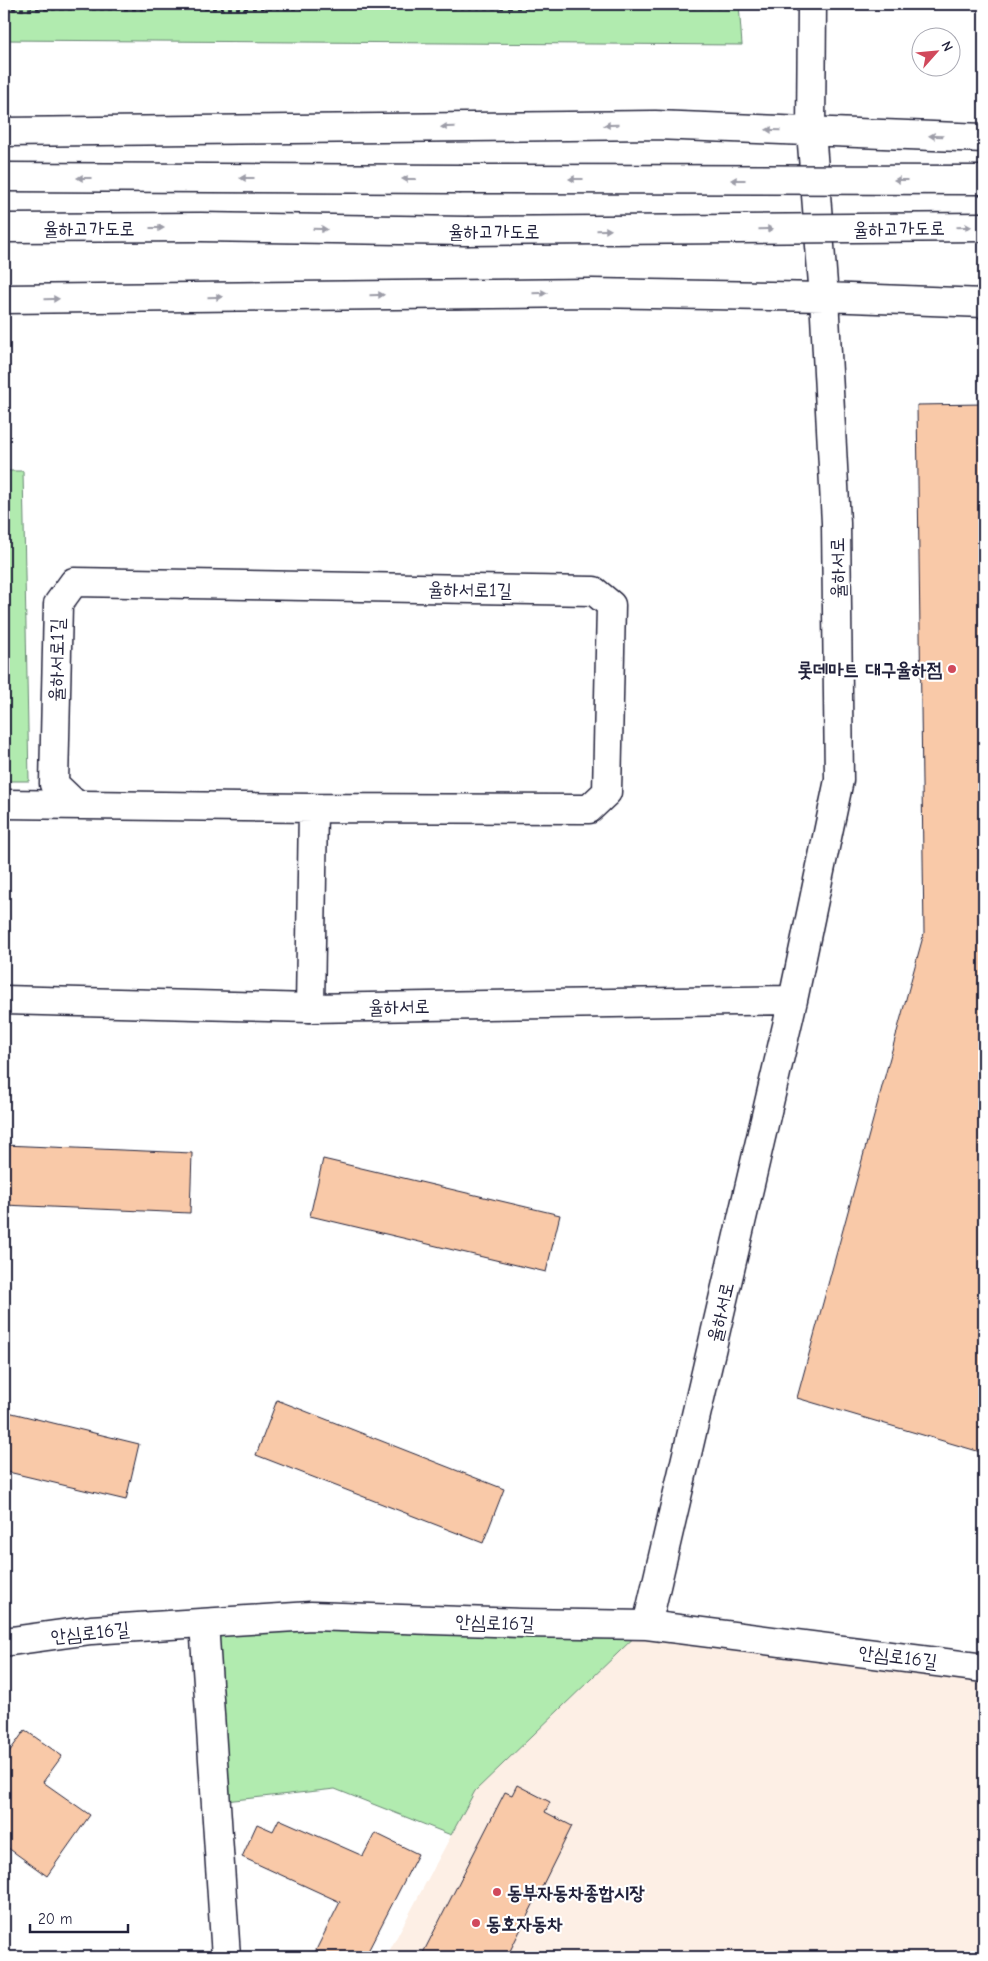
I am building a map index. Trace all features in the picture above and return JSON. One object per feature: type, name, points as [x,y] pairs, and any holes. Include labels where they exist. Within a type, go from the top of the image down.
[{"type":"main road","name":"율하서로","points":[[647,1625],[793,1000],[839,780],[836,523],[824,297],[811,132],[812,6]]},
{"type":"main road","points":[[4,132],[655,125],[984,138]]},
{"type":"main road","points":[[4,177],[984,180]]},
{"type":"main road","name":"율하고가도로","points":[[4,228],[201,227],[467,232],[984,227]]},
{"type":"main road","points":[[4,299],[591,293],[824,297],[984,304]]},
{"type":"main road","name":"율하서로1길","points":[[4,804],[76,805],[313,808],[589,809],[607,792],[611,605],[594,591],[74,582],[58,604],[54,784],[76,805]]},
{"type":"main road","points":[[310,1008],[313,808]]},
{"type":"main road","name":"율하서로","points":[[4,1000],[310,1008],[793,1000]]},
{"type":"main road","name":"안심로16길","points":[[4,1642],[91,1630],[311,1616],[647,1625],[984,1668]]},
{"type":"main road","points":[[204,1622],[226,1957]]},
{"type":"path","points":[[4,8],[812,6]]},
{"type":"shaded area","points":[[647,1625],[984,1668],[984,1957],[386,1957],[475,1791]]},
{"type":"green space","points":[[4,4],[739,4],[742,45],[4,40]]},
{"type":"green space","points":[[4,471],[23,471],[29,781],[4,781]]},
{"type":"green space","points":[[204,1623],[647,1625],[475,1791],[451,1835],[335,1789],[216,1802]]},
{"type":"building","name":"롯데마트 대구율하점","points":[[984,404],[984,1453],[797,1398],[924,933],[917,405]]},
{"type":"building","points":[[4,1145],[192,1153],[190,1213],[4,1205]]},
{"type":"building","points":[[323,1159],[560,1215],[546,1272],[310,1216]]},
{"type":"building","points":[[277,1400],[504,1489],[483,1543],[256,1455]]},
{"type":"building","points":[[4,1411],[139,1444],[126,1500],[4,1471]]},
{"type":"building","points":[[25,1730],[62,1756],[43,1782],[90,1815],[47,1876],[4,1845],[4,1759]]},
{"type":"building","name":"동부자동차종합시장","points":[[517,1785],[550,1802],[545,1812],[572,1826],[507,1957],[421,1957],[505,1792],[512,1795]]},
{"type":"building","points":[[279,1819],[363,1856],[375,1833],[418,1854],[365,1957],[242,1957],[242,1954],[315,1952],[340,1902],[242,1857],[257,1824],[273,1831]]},
{"type":"place","name":"롯데마트 대구율하점","points":[[952,669]]},
{"type":"place","name":"동부자동차종합시장","points":[[497,1892]]},
{"type":"place","name":"동호자동차","points":[[476,1923]]}]
